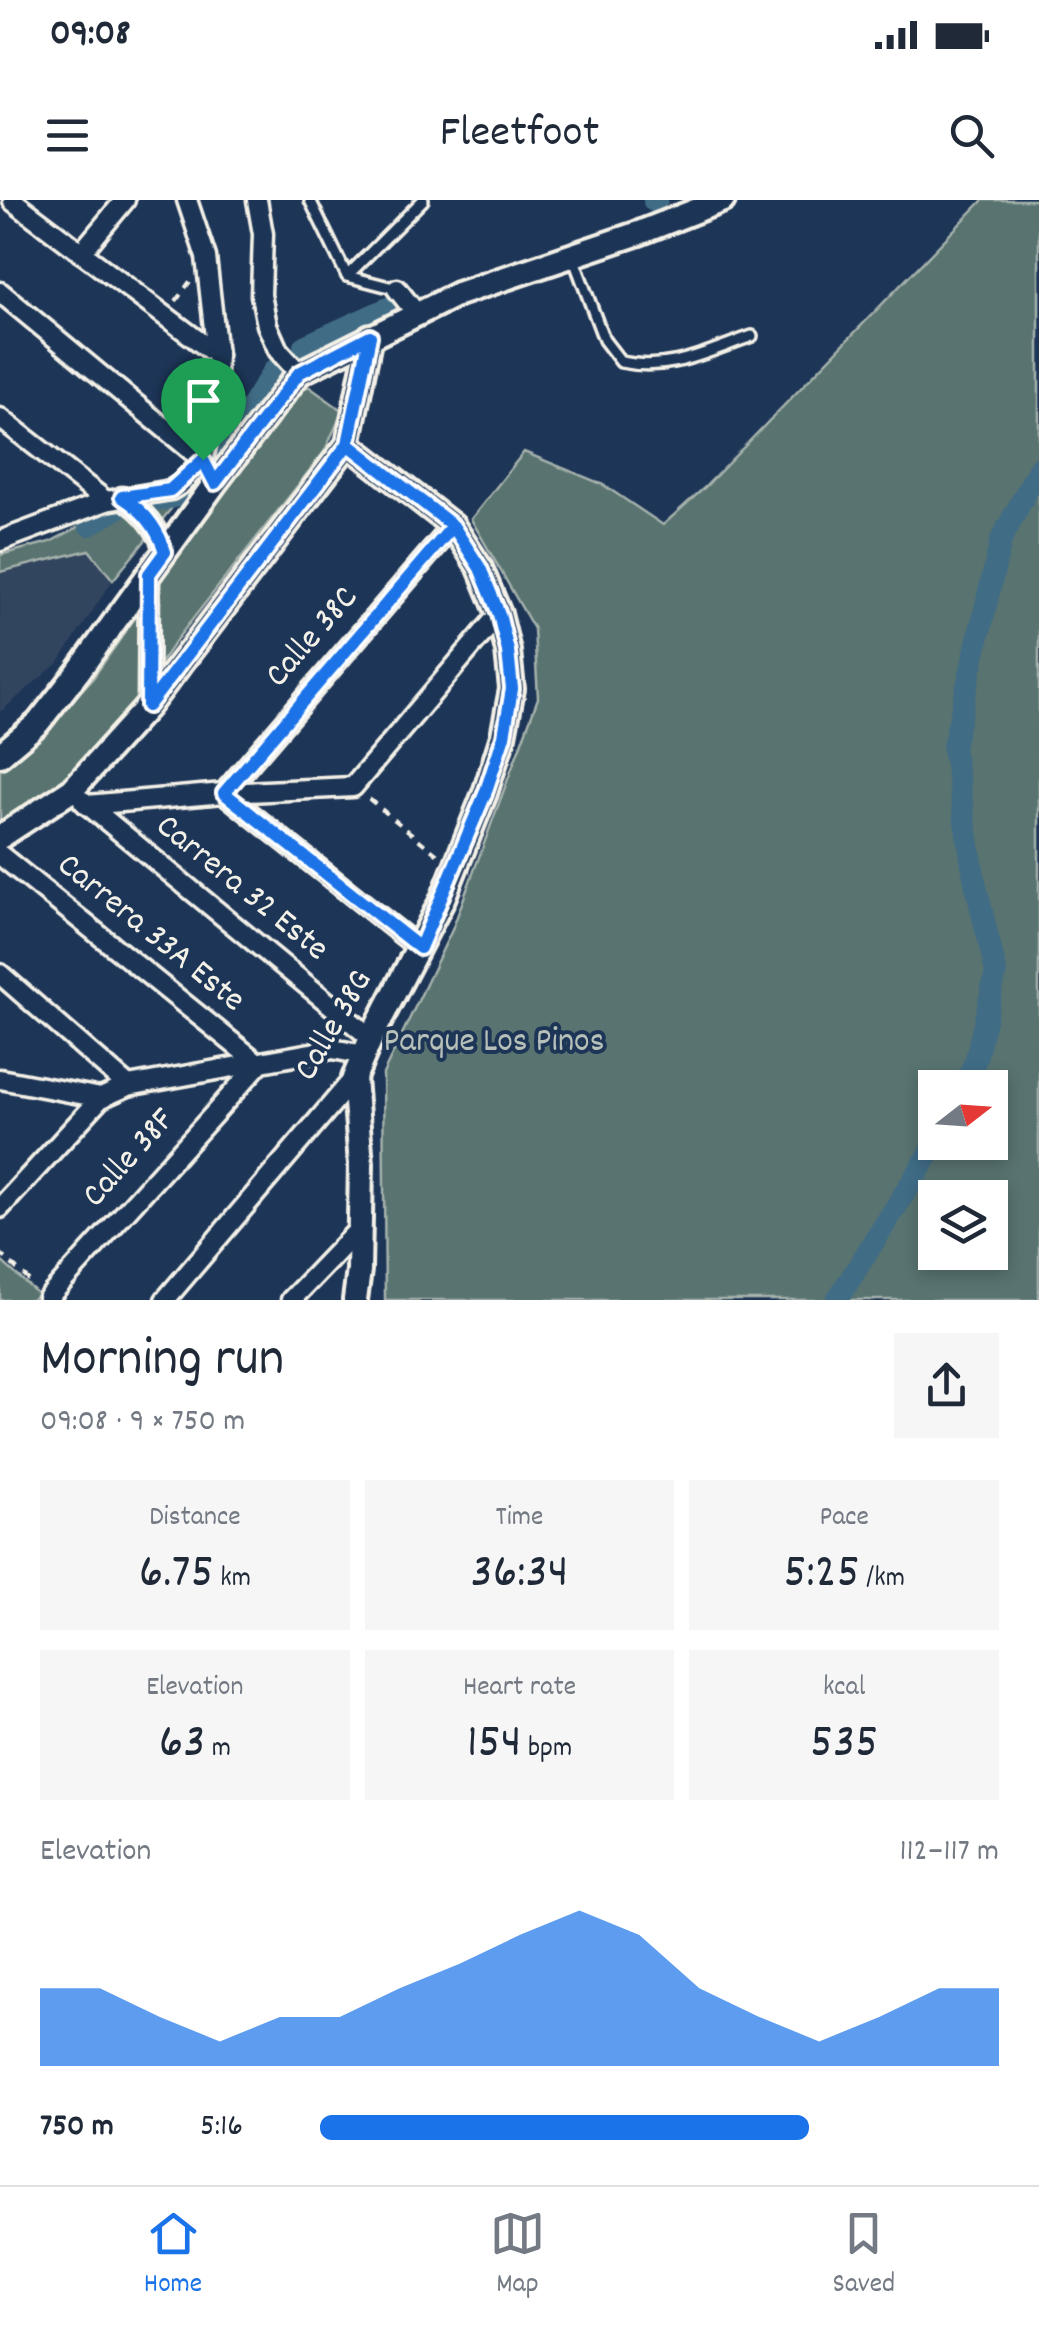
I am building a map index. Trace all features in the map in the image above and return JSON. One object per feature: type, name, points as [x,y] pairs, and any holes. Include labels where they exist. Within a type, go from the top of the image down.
[{"type":"street","points":[[0,202],[13,200],[218,355]]},
{"type":"street","points":[[81,252],[125,200]]},
{"type":"street","points":[[2,538],[114,499],[170,490],[203,460],[214,408],[218,355],[206,257],[187,200]]},
{"type":"street","points":[[257,200],[263,234],[261,296],[267,325],[278,350],[299,373]]},
{"type":"street","points":[[0,755],[38,723],[299,373],[458,294],[724,200]]},
{"type":"street","points":[[397,289],[416,313]]},
{"type":"street","points":[[0,292],[203,460],[215,483]]},
{"type":"street","points":[[80,798],[348,444],[370,336]]},
{"type":"street","points":[[0,418],[114,499],[132,504],[160,534],[165,552]]},
{"type":"street","name":"Calle 38G","points":[[165,1300],[354,1078],[420,948],[485,794],[504,736],[512,689],[499,614],[480,568],[453,526],[348,444]]},
{"type":"street","name":"Calle 38C","points":[[224,793],[453,526]]},
{"type":"street","points":[[148,706],[149,574]]},
{"type":"street","points":[[0,837],[80,798],[353,787],[499,614]]},
{"type":"street","points":[[224,793],[420,948]]},
{"type":"street","name":"Carrera 32 Este","points":[[80,798],[367,1047]]},
{"type":"street","name":"Carrera 33A Este","points":[[0,854],[260,1064]]},
{"type":"street","points":[[0,974],[128,1086]]},
{"type":"street","points":[[0,1208],[100,1098],[128,1086],[333,1049],[367,1047]]},
{"type":"street","name":"Calle 38F","points":[[50,1299],[260,1064]]},
{"type":"street","points":[[354,1078],[360,1164],[355,1300]]},
{"type":"street","points":[[0,1080],[100,1098]]},
{"type":"street","points":[[291,1300],[360,1228]]},
{"type":"lane","points":[[310,200],[348,276],[397,289]]},
{"type":"lane","points":[[348,276],[423,200]]},
{"type":"lane","points":[[572,254],[604,340],[621,362],[643,367],[667,366],[752,336]]},
{"type":"path","points":[[166,318],[206,257]]},
{"type":"path","points":[[353,787],[454,868]]},
{"type":"path","points":[[0,1254],[50,1299]]},
{"type":"shaded area","points":[[90,550],[113,580],[59,662],[0,712],[0,572]]},
{"type":"green space","name":"Parque Los Pinos","points":[[983,200],[1039,200],[1039,1300],[385,1300],[383,1074],[452,930],[538,698],[534,629],[471,519],[524,452],[602,484],[663,525],[704,488]]},
{"type":"green space","points":[[308,386],[343,411],[324,452],[177,639],[125,714],[66,781],[0,825],[0,771],[93,678],[282,408]]},
{"type":"green space","points":[[175,504],[113,580],[89,550],[0,572],[0,555],[50,542],[99,516]]},
{"type":"green space","points":[[0,1260],[38,1294],[32,1300],[0,1300]]},
{"type":"waterway","points":[[304,346],[397,304]]},
{"type":"waterway","points":[[219,458],[274,370]]},
{"type":"waterway","points":[[971,1070],[996,972],[975,882],[953,747],[1001,540],[1039,468]]},
{"type":"waterway","points":[[150,502],[188,494],[201,482]]},
{"type":"waterway","points":[[89,525],[118,508]]},
{"type":"waterway","points":[[837,1300],[926,1160]]},
{"type":"route","points":[[203,460],[170,490],[122,497],[160,534],[165,552],[149,574],[148,706],[348,444],[453,526],[224,793],[420,948],[485,794],[504,736],[512,689],[499,614],[480,568],[453,526],[348,444],[370,336],[299,373],[215,483],[203,460]]}]
